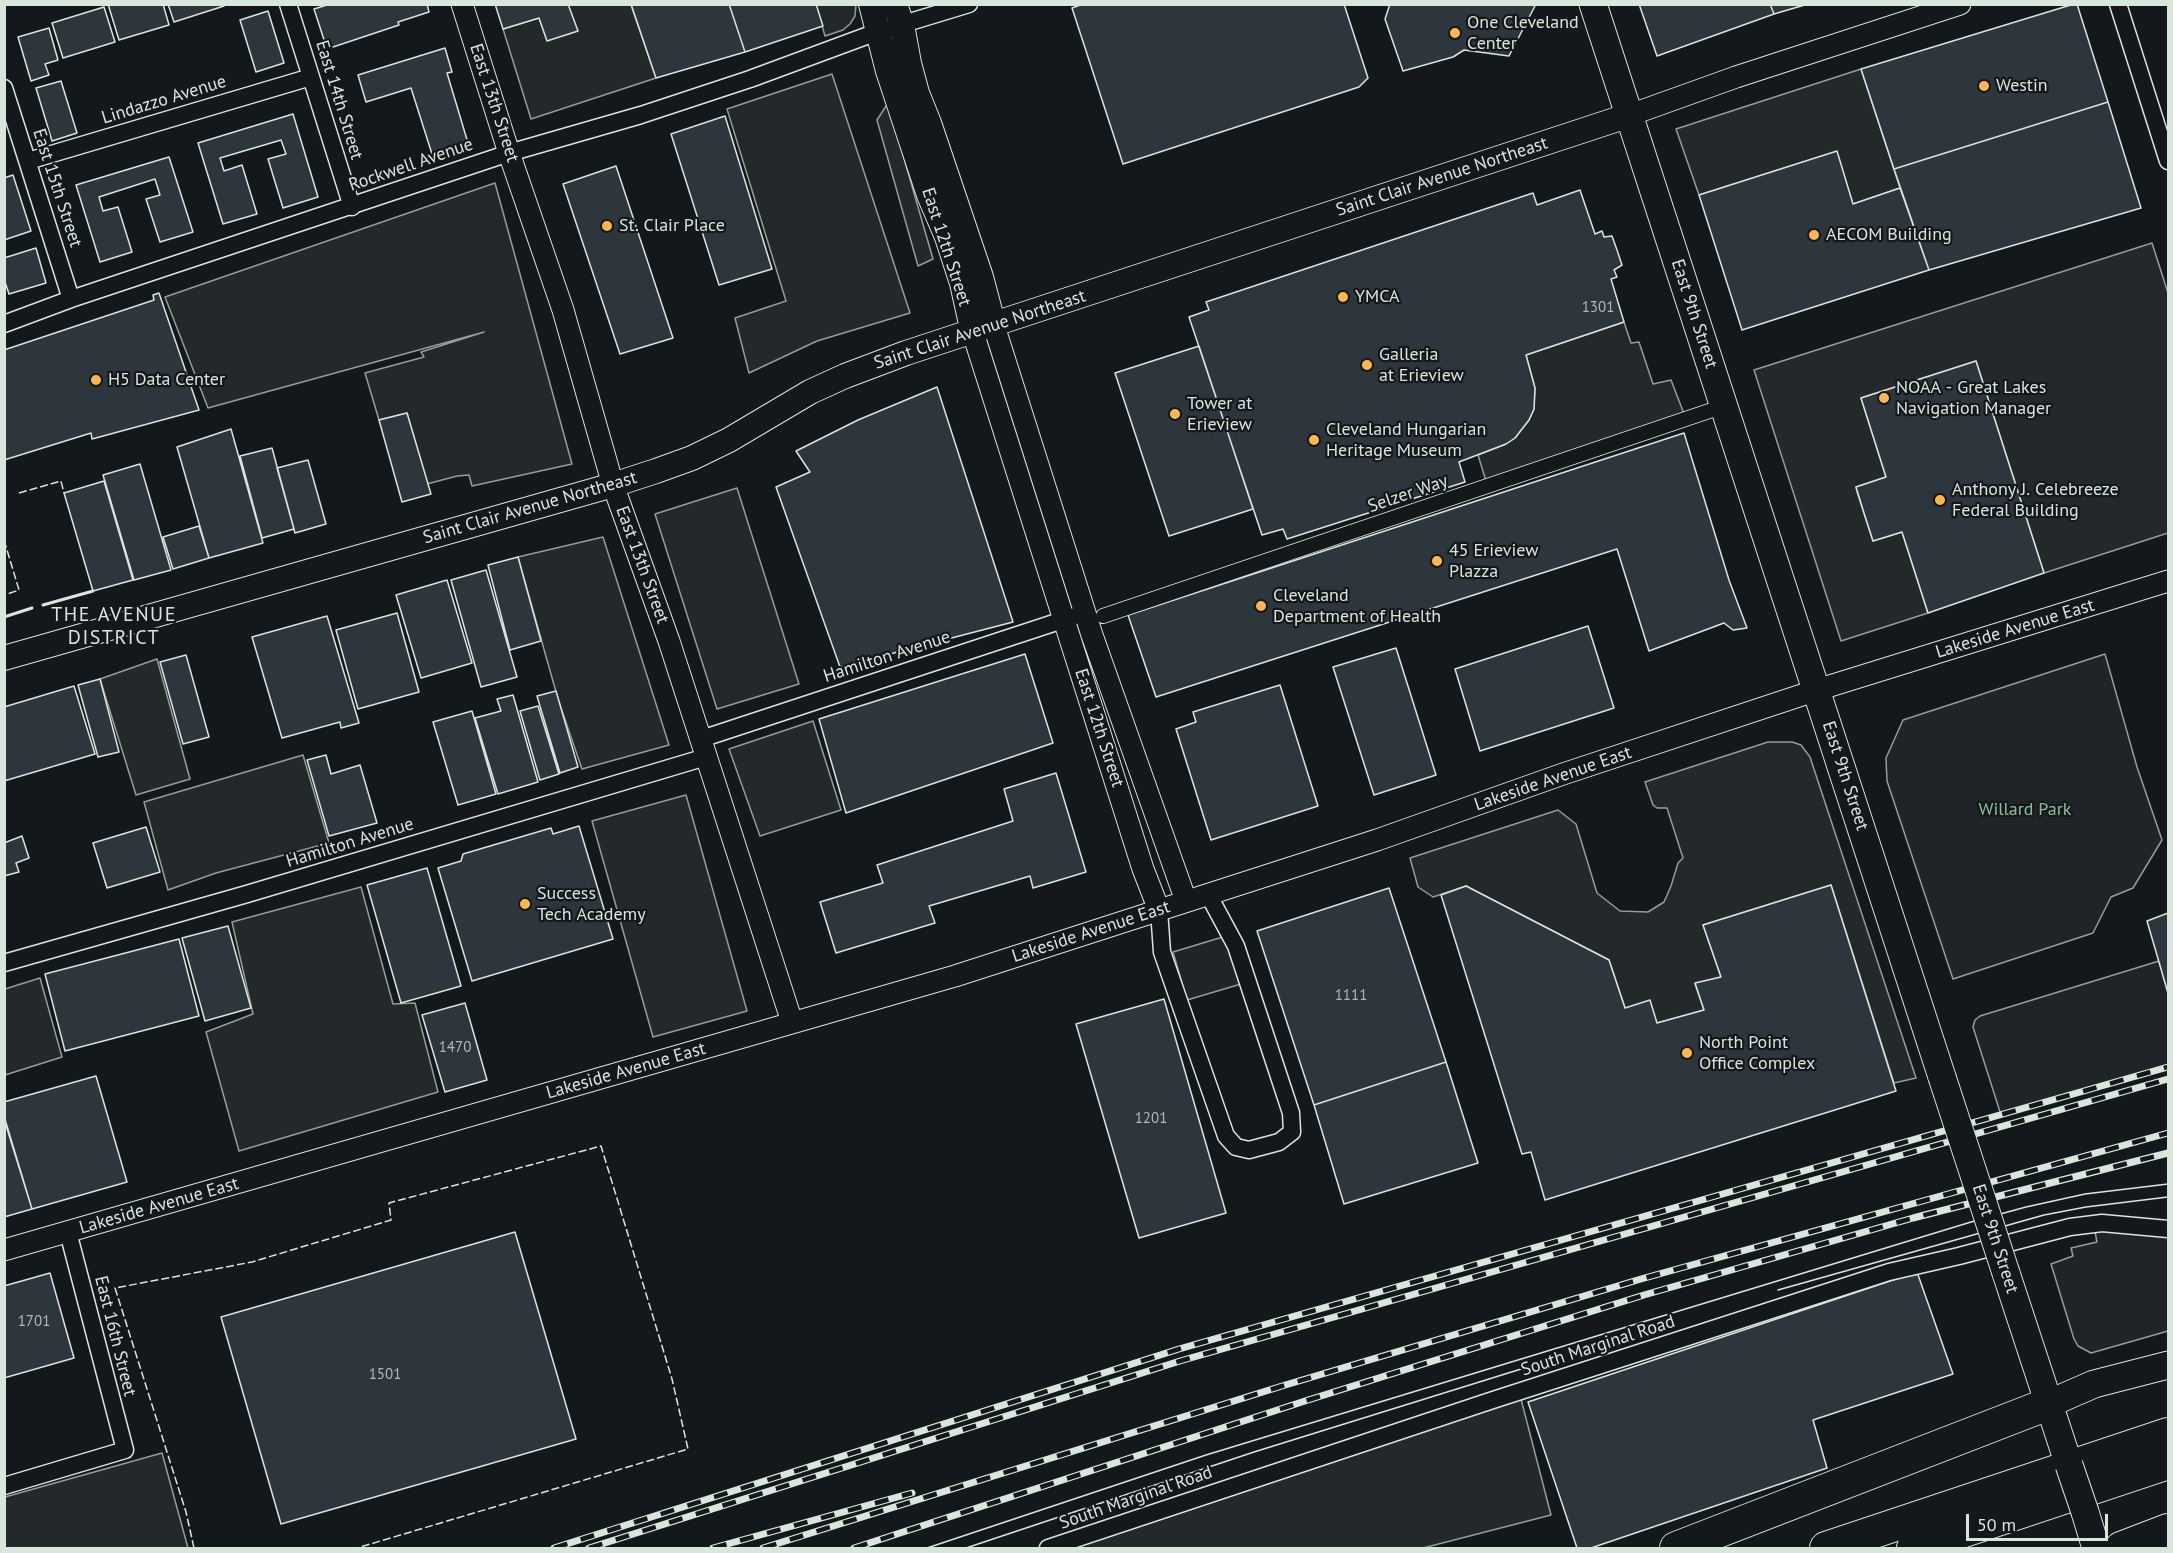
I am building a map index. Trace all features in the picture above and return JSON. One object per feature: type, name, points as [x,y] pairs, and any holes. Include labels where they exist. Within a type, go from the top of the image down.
[{"type":"highway","points":[[1676,1548],[2048,1404]]},
{"type":"highway","points":[[1826,1548],[2169,1434]]},
{"type":"highway","points":[[1913,1548],[2169,1463]]},
{"type":"highway","points":[[2121,1548],[2169,1530]]},
{"type":"main road","name":"East 12th Street","points":[[871,4],[877,32],[929,195],[947,237],[962,283],[984,329]]},
{"type":"main road","name":"East 9th Street","points":[[1593,4],[2096,1548]]},
{"type":"main road","name":"East 12th Street","points":[[898,15],[917,93],[981,277],[984,329]]},
{"type":"main road","name":"Saint Clair Avenue Northeast","points":[[4,658],[613,485],[692,458],[729,440],[810,392],[844,376],[906,353],[1630,115]]},
{"type":"main road","points":[[2048,1404],[2094,1384],[2169,1365]]},
{"type":"street","name":"East 14th Street","points":[[288,4],[351,207]]},
{"type":"street","name":"East 13th Street","points":[[462,4],[509,153],[563,310],[613,485],[669,641],[792,1022]]},
{"type":"street","name":"Rockwell Avenue","points":[[4,324],[71,299],[509,153],[641,115],[750,79],[877,32],[898,15],[969,4]]},
{"type":"street","name":"Saint Clair Avenue Northeast","points":[[1630,115],[1737,77],[1960,4]]},
{"type":"street","points":[[2118,4],[2169,161]]},
{"type":"street","name":"Lindazzo Avenue","points":[[28,161],[311,77]]},
{"type":"street","name":"East 15th Street","points":[[4,88],[71,299]]},
{"type":"street","name":"East 12th Street","points":[[984,329],[1094,614],[1186,901]]},
{"type":"street","name":"East 12th Street","points":[[984,329],[1064,620],[1143,869],[1159,910],[1162,952],[1226,1136],[1236,1147],[1249,1150],[1279,1142],[1292,1132],[1292,1113],[1236,946],[1208,894]]},
{"type":"street","name":"Selzer Way","points":[[1094,614],[1725,406]]},
{"type":"street","name":"Lakeside Avenue East","points":[[4,1250],[955,976],[1377,840],[1563,774],[1817,690],[2169,581]]},
{"type":"street","name":"Hamilton Avenue","points":[[4,963],[247,894],[704,748],[1064,620],[1094,614]]},
{"type":"street","name":"South Marginal Road","points":[[1048,1548],[1568,1375],[1889,1272],[2053,1231],[2102,1223],[2169,1229]]},
{"type":"street","name":"East 16th Street","points":[[4,1486],[125,1450],[68,1232]]},
{"type":"green space","name":"Willard Park","points":[[2105,654],[2137,767],[2162,840],[2133,888],[2111,897],[2093,933],[1953,979],[1887,781],[1886,758],[1903,720]]},
{"type":"green space","points":[[1226,936],[1241,984],[1187,1000],[1173,952]]},
{"type":"green space","points":[[2159,961],[2168,993],[2168,1066],[2001,1115],[1973,1027],[1975,1020],[1980,1016]]},
{"type":"green space","points":[[2102,1229],[2168,1233],[2168,1331],[2091,1353],[2078,1346],[2074,1339],[2051,1264],[2073,1256],[2071,1248],[2097,1242],[2095,1232]]},
{"type":"shaded area","points":[[856,4],[855,16],[850,24],[843,30],[825,36],[816,5]]},
{"type":"shaded area","points":[[568,5],[631,5],[656,78],[531,119],[503,29],[539,18],[547,40],[577,31]]},
{"type":"shaded area","points":[[1861,69],[1900,188],[1853,204],[1836,152],[1699,195],[1676,129]]},
{"type":"shaded area","points":[[832,74],[910,313],[817,341],[749,373],[735,318],[786,301],[727,109]]},
{"type":"shaded area","points":[[888,103],[933,259],[918,266],[877,120]]},
{"type":"shaded area","points":[[495,183],[572,464],[472,486],[469,475],[427,484],[407,413],[379,420],[365,373],[424,357],[421,352],[484,332],[208,408],[165,297]]},
{"type":"shaded area","points":[[2152,243],[2168,293],[2168,533],[2044,573],[1976,361],[1861,398],[1886,477],[1856,487],[1857,492],[1873,541],[1902,532],[1928,613],[1841,641],[1754,370]]},
{"type":"shaded area","points":[[1624,322],[1631,343],[1639,342],[1653,384],[1671,380],[1686,419],[1486,481],[1478,455],[1515,438],[1529,420],[1534,409],[1535,388],[1526,355]]},
{"type":"shaded area","points":[[737,488],[799,684],[717,709],[655,514]]},
{"type":"shaded area","points":[[603,537],[669,745],[582,769],[558,699],[518,557]]},
{"type":"shaded area","points":[[157,659],[190,779],[136,795],[100,679]]},
{"type":"shaded area","points":[[813,721],[841,810],[760,836],[729,749]]},
{"type":"shaded area","points":[[1768,742],[1792,742],[1801,745],[1810,757],[1916,1078],[1894,1083],[1831,885],[1703,925],[1721,977],[1695,984],[1704,1010],[1657,1023],[1625,1008],[1609,960],[1466,886],[1433,897],[1418,887],[1410,858],[1558,810],[1576,824],[1597,893],[1620,911],[1648,912],[1664,902],[1678,863],[1683,858],[1667,808],[1657,808],[1653,805],[1645,782]]},
{"type":"shaded area","points":[[303,755],[329,843],[216,873],[168,890],[144,802]]},
{"type":"shaded area","points":[[686,795],[747,1011],[653,1037],[592,821]]},
{"type":"shaded area","points":[[361,887],[393,1004],[415,1003],[438,1092],[239,1151],[206,1032],[253,1014],[232,922]]},
{"type":"shaded area","points":[[40,978],[62,1057],[5,1075],[5,989]]},
{"type":"shaded area","points":[[1521,1399],[1551,1515],[1423,1548],[1067,1548]]},
{"type":"shaded area","points":[[162,1453],[188,1548],[5,1548],[5,1497]]},
{"type":"building","points":[[108,4],[163,4],[169,25],[119,40]]},
{"type":"building","points":[[168,4],[223,4],[224,6],[174,22]]},
{"type":"building","points":[[330,4],[427,4],[429,12],[398,22],[399,25],[327,49],[314,9]]},
{"type":"building","points":[[495,4],[568,4],[578,31],[547,41],[539,18],[503,29]]},
{"type":"building","points":[[631,4],[729,4],[745,52],[656,78]]},
{"type":"building","points":[[729,4],[816,4],[823,26],[745,52]]},
{"type":"building","points":[[1083,4],[1344,4],[1368,78],[1359,87],[1123,164],[1072,8]]},
{"type":"building","name":"One Cleveland Center","points":[[1390,4],[1536,4],[1509,56],[1464,50],[1453,57],[1403,71],[1385,19]]},
{"type":"building","points":[[1639,4],[1770,4],[1774,14],[1657,56]]},
{"type":"building","points":[[1770,4],[1808,4],[1774,14]]},
{"type":"building","name":"Westin","points":[[2077,4],[2108,102],[1894,169],[1861,69]]},
{"type":"building","points":[[104,7],[115,42],[63,58],[52,23]]},
{"type":"building","points":[[268,11],[284,63],[256,72],[240,20]]},
{"type":"building","points":[[49,28],[58,60],[45,64],[49,75],[31,81],[18,37]]},
{"type":"building","points":[[445,48],[452,72],[447,73],[468,143],[432,154],[411,88],[366,102],[358,75]]},
{"type":"building","points":[[61,81],[77,133],[52,141],[36,88]]},
{"type":"building","points":[[2108,102],[2141,208],[1929,270],[1894,169]]},
{"type":"building","points":[[293,114],[318,197],[283,208],[268,159],[286,154],[281,140],[220,158],[224,171],[242,165],[257,214],[223,224],[198,143]]},
{"type":"building","points":[[725,116],[772,269],[719,285],[671,134]]},
{"type":"building","name":"AECOM Building","points":[[1837,151],[1853,204],[1900,188],[1929,270],[1742,330],[1699,195]]},
{"type":"building","points":[[169,157],[193,232],[160,242],[146,199],[160,195],[155,179],[99,197],[103,211],[118,207],[132,252],[100,262],[76,185]]},
{"type":"building","name":"St. Clair Place","points":[[616,166],[673,338],[620,354],[563,184]]},
{"type":"building","points":[[13,175],[31,231],[4,240],[4,178]]},
{"type":"building","name":"Galleria at Erieview","points":[[1580,190],[1595,234],[1602,231],[1604,237],[1612,236],[1622,265],[1614,270],[1617,277],[1611,279],[1624,322],[1526,355],[1535,388],[1534,409],[1529,420],[1515,438],[1506,444],[1459,462],[1465,482],[1287,539],[1283,529],[1262,535],[1189,317],[1209,310],[1206,302],[1533,193],[1537,205]]},
{"type":"building","points":[[36,248],[46,283],[9,294],[4,279],[4,258]]},
{"type":"building","name":"H5 Data Center","points":[[159,293],[199,410],[92,439],[91,433],[4,460],[4,350],[154,300],[153,295]]},
{"type":"building","name":"Tower at Erieview","points":[[1199,346],[1253,509],[1169,536],[1115,373]]},
{"type":"building","name":"Anthony J. Celebreeze Federal Building","points":[[1976,361],[2044,573],[1928,613],[1902,532],[1873,541],[1864,513],[1856,487],[1886,477],[1861,398]]},
{"type":"building","points":[[937,387],[1013,622],[840,667],[776,487],[810,472],[796,451],[858,420]]},
{"type":"building","points":[[407,413],[431,494],[402,502],[379,420]]},
{"type":"building","points":[[231,429],[263,543],[209,558],[177,447]]},
{"type":"building","name":"45 Erieview Plazza","points":[[1684,433],[1729,580],[1747,628],[1733,630],[1724,623],[1649,651],[1617,549],[1156,697],[1128,615]]},
{"type":"building","points":[[272,448],[294,529],[262,538],[240,456]]},
{"type":"building","points":[[308,460],[326,524],[295,533],[277,468]]},
{"type":"building","points":[[140,464],[171,570],[134,580],[103,475]]},
{"type":"building","points":[[104,481],[133,580],[93,591],[64,493]]},
{"type":"building","points":[[199,526],[209,558],[173,569],[163,537]]},
{"type":"building","points":[[518,557],[541,641],[510,650],[488,565]]},
{"type":"building","points":[[486,570],[517,677],[481,687],[451,580]]},
{"type":"building","points":[[447,580],[472,663],[421,678],[396,595]]},
{"type":"building","points":[[397,613],[419,692],[358,709],[336,630]]},
{"type":"building","points":[[327,616],[359,723],[341,728],[340,722],[282,738],[252,637]]},
{"type":"building","points":[[1588,626],[1614,708],[1480,751],[1455,669]]},
{"type":"building","points":[[1396,648],[1436,775],[1374,795],[1333,667]]},
{"type":"building","points":[[1025,654],[1053,743],[846,813],[819,719]]},
{"type":"building","points":[[186,655],[209,737],[183,744],[160,662]]},
{"type":"building","points":[[100,679],[119,752],[98,757],[78,685]]},
{"type":"building","points":[[1280,685],[1318,806],[1211,840],[1176,729],[1196,722],[1193,712]]},
{"type":"building","points":[[74,686],[95,754],[4,781],[4,707]]},
{"type":"building","points":[[556,691],[578,767],[560,773],[537,696]]},
{"type":"building","points":[[513,695],[538,782],[498,794],[475,718],[501,711],[497,699]]},
{"type":"building","points":[[538,706],[559,774],[540,780],[520,711]]},
{"type":"building","points":[[472,711],[496,794],[458,805],[433,722]]},
{"type":"building","points":[[326,755],[331,774],[360,765],[377,823],[329,836],[307,760]]},
{"type":"building","points":[[1056,773],[1086,872],[1033,888],[1030,876],[929,906],[935,923],[836,953],[820,902],[883,883],[877,865],[1013,821],[1004,789]]},
{"type":"building","name":"Success Tech Academy","points":[[579,826],[613,939],[472,981],[438,868],[461,861],[463,854],[551,828],[553,834]]},
{"type":"building","points":[[146,827],[160,872],[107,888],[93,843]]},
{"type":"building","points":[[22,836],[29,858],[16,863],[19,872],[4,876],[4,843]]},
{"type":"building","points":[[427,868],[461,986],[401,1003],[367,885]]},
{"type":"building","name":"North Point Office Complex","points":[[1831,885],[1896,1091],[1545,1200],[1531,1152],[1522,1154],[1441,895],[1466,886],[1609,960],[1625,1008],[1650,1000],[1657,1023],[1704,1010],[1695,983],[1721,977],[1703,925]]},
{"type":"building","points":[[1389,888],[1446,1062],[1314,1105],[1257,931]]},
{"type":"building","points":[[2168,913],[2168,993],[2147,921]]},
{"type":"building","points":[[228,926],[251,1008],[205,1021],[182,938]]},
{"type":"building","points":[[179,939],[199,1016],[65,1051],[45,974]]},
{"type":"building","points":[[1164,999],[1226,1213],[1139,1238],[1076,1024]]},
{"type":"building","points":[[465,1003],[487,1080],[445,1092],[422,1015]]},
{"type":"building","points":[[1446,1062],[1478,1163],[1344,1204],[1314,1105]]},
{"type":"building","points":[[96,1076],[127,1182],[32,1209],[4,1116],[4,1102]]},
{"type":"building","points":[[4,1119],[32,1209],[4,1217]]},
{"type":"building","points":[[515,1232],[576,1439],[281,1524],[221,1317]]},
{"type":"building","points":[[1917,1272],[1953,1374],[1813,1420],[1827,1468],[1591,1548],[1577,1548],[1528,1402]]},
{"type":"building","points":[[50,1273],[74,1358],[4,1378],[4,1286]]},
{"type":"tram line","points":[[927,1548],[1206,1455],[1971,1222],[2085,1194],[2168,1184]]},
{"type":"tram line","points":[[1778,1290],[2044,1215],[2086,1207],[2168,1197]]},
{"type":"tram line","points":[[966,1548],[1254,1452],[1563,1356]]},
{"type":"railway","points":[[554,1548],[1179,1349],[2168,1067]]},
{"type":"railway","points":[[589,1548],[1180,1361],[2168,1079]]},
{"type":"railway","points":[[763,1548],[1282,1386],[1641,1279],[2168,1133]]},
{"type":"railway","points":[[854,1548],[1305,1401],[1644,1295],[1913,1218],[2168,1153]]},
{"type":"railway","points":[[713,1548],[912,1493]]},
{"type":"fence","points":[[19,493],[61,481],[64,493]]},
{"type":"fence","points":[[4,540],[19,590],[4,595]]},
{"type":"fence","points":[[194,1548],[186,1512],[115,1288],[252,1262],[391,1220],[389,1203],[601,1146],[672,1379],[688,1449],[357,1548]]},
{"type":"wall","points":[[43,605],[93,591]]},
{"type":"wall","points":[[4,617],[32,608]]},
{"type":"place","name":"One Cleveland Center","points":[[1455,33]]},
{"type":"place","name":"Westin","points":[[1984,86]]},
{"type":"place","name":"St. Clair Place","points":[[607,226]]},
{"type":"place","name":"AECOM Building","points":[[1814,235]]},
{"type":"place","name":"YMCA","points":[[1343,297]]},
{"type":"place","name":"Galleria at Erieview","points":[[1367,365]]},
{"type":"place","name":"H5 Data Center","points":[[96,380]]},
{"type":"place","name":"NOAA - Great Lakes Navigation Manager","points":[[1884,398]]},
{"type":"place","name":"Tower at Erieview","points":[[1175,414]]},
{"type":"place","name":"Cleveland Hungarian Heritage Museum","points":[[1314,440]]},
{"type":"place","name":"Anthony J. Celebreeze Federal Building","points":[[1940,500]]},
{"type":"place","name":"45 Erieview Plazza","points":[[1437,561]]},
{"type":"place","name":"Cleveland Department of Health","points":[[1261,606]]},
{"type":"place","name":"Success Tech Academy","points":[[525,904]]},
{"type":"place","name":"North Point Office Complex","points":[[1687,1053]]},
{"type":"district","name":"THE AVENUE DISTRICT","points":[[114,626]]}]
